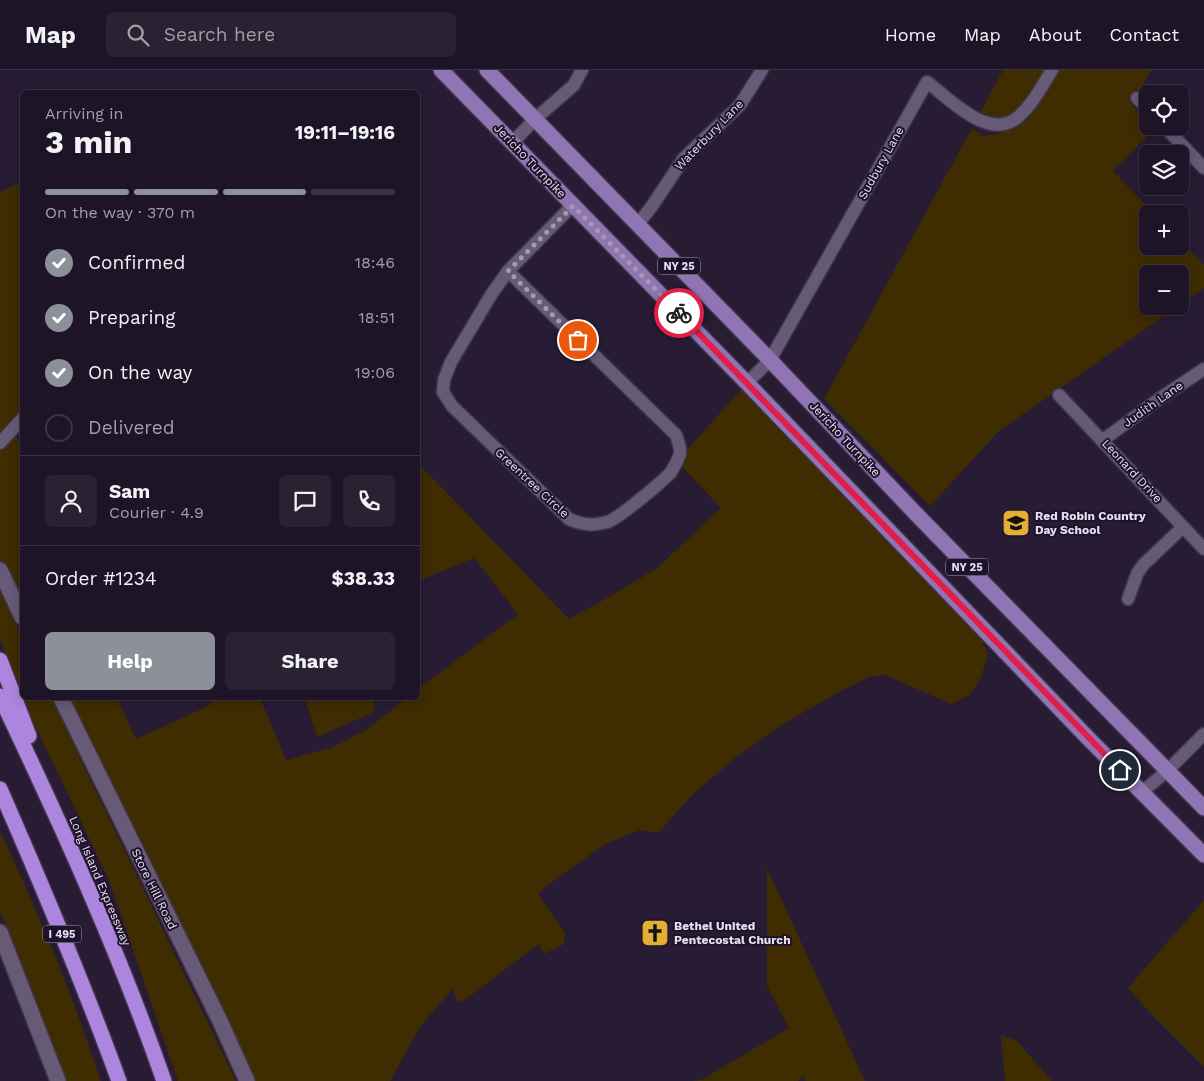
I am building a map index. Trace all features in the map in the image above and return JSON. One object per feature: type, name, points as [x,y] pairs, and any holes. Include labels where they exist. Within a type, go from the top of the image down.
[{"type":"highway","points":[[0,660],[81,873]]},
{"type":"highway","name":"Long Island Expressway","points":[[0,696],[81,873],[123,972],[164,1081]]},
{"type":"highway","name":"I 495","points":[[0,789],[69,951],[119,1081]]},
{"type":"main road","name":"Jericho Turnpike","points":[[441,70],[1204,855]]},
{"type":"main road","name":"Jericho Turnpike","points":[[487,70],[770,360],[919,517],[1204,808]]},
{"type":"main road","points":[[0,570],[20,613]]},
{"type":"main road","name":"Store Hill Road","points":[[62,700],[220,1021],[246,1081]]},
{"type":"main road","points":[[0,932],[58,1081]]},
{"type":"street","points":[[512,143],[535,119],[574,85],[582,70]]},
{"type":"street","name":"Waterbury Lane","points":[[638,224],[684,158],[740,105],[762,70]]},
{"type":"street","name":"Sudbury Lane","points":[[747,383],[770,360],[927,82],[977,120],[996,126],[1008,123],[1018,117],[1032,101],[1052,70]]},
{"type":"street","points":[[1173,135],[1204,168]]},
{"type":"street","name":"Greentree Circle","points":[[508,271],[676,436],[680,448],[679,456],[671,472],[609,522],[591,526],[569,519],[452,406],[443,392],[444,380],[451,362],[491,295],[508,271],[573,206]]},
{"type":"street","name":"Judith Lane","points":[[1103,440],[1159,398],[1204,369]]},
{"type":"street","name":"Leonard Drive","points":[[1059,395],[1204,549]]},
{"type":"street","points":[[0,443],[20,421]]},
{"type":"street","points":[[1128,599],[1136,574],[1183,527]]},
{"type":"street","points":[[1142,792],[1167,771],[1204,734]]},
{"type":"shaded area","points":[[1003,70],[1044,70],[1036,84],[1016,109],[1002,119],[995,120],[980,113]]},
{"type":"shaded area","points":[[1058,70],[1151,70],[1144,85],[1139,85],[1139,93],[1130,102],[1139,113],[1139,135],[1149,135],[1113,171],[1145,205],[1139,205],[1139,255],[1189,255],[1189,250],[1204,265],[1204,288],[1189,299],[1189,265],[1139,265],[1139,315],[1165,315],[999,431],[930,506],[824,399],[972,128],[983,136],[1001,133],[1026,121]]},
{"type":"shaded area","points":[[20,183],[20,421],[12,431],[20,443],[20,613],[0,570],[0,192]]},
{"type":"shaded area","points":[[747,383],[972,616],[988,655],[980,680],[970,695],[951,704],[885,675],[869,677],[786,722],[735,758],[694,793],[658,833],[640,830],[607,843],[549,884],[538,894],[565,933],[564,944],[544,954],[539,944],[466,999],[457,1002],[453,988],[420,1027],[390,1081],[246,1081],[62,700],[118,700],[136,739],[204,708],[214,700],[261,700],[286,760],[333,747],[366,730],[404,700],[420,700],[420,688],[518,614],[474,558],[420,580],[420,465],[569,619],[657,568],[721,508],[677,461]]},
{"type":"shaded area","points":[[0,590],[20,634],[20,691],[0,639]]},
{"type":"shaded area","points":[[24,700],[52,700],[236,1081],[178,1081],[109,880]]},
{"type":"shaded area","points":[[306,700],[374,700],[374,712],[317,737]]},
{"type":"shaded area","points":[[0,831],[54,954],[79,1017],[101,1081],[67,1081],[0,911]]},
{"type":"shaded area","points":[[767,868],[865,1081],[806,1081],[803,1076],[798,1081],[693,1081],[703,1079],[789,1028],[767,986]]},
{"type":"shaded area","points":[[1204,900],[1204,1067],[1128,988]]},
{"type":"shaded area","points":[[1001,1035],[1017,1041],[1052,1081],[1005,1081]]},
{"type":"way so far","points":[[578,340],[508,271],[573,206],[679,313]]},
{"type":"place","name":"Red Robin Country Day School","points":[[1016,523]]},
{"type":"place","name":"Bethel United Pentecostal Church","points":[[655,933]]},
{"type":"route","points":[[679,313],[1120,770]]}]
